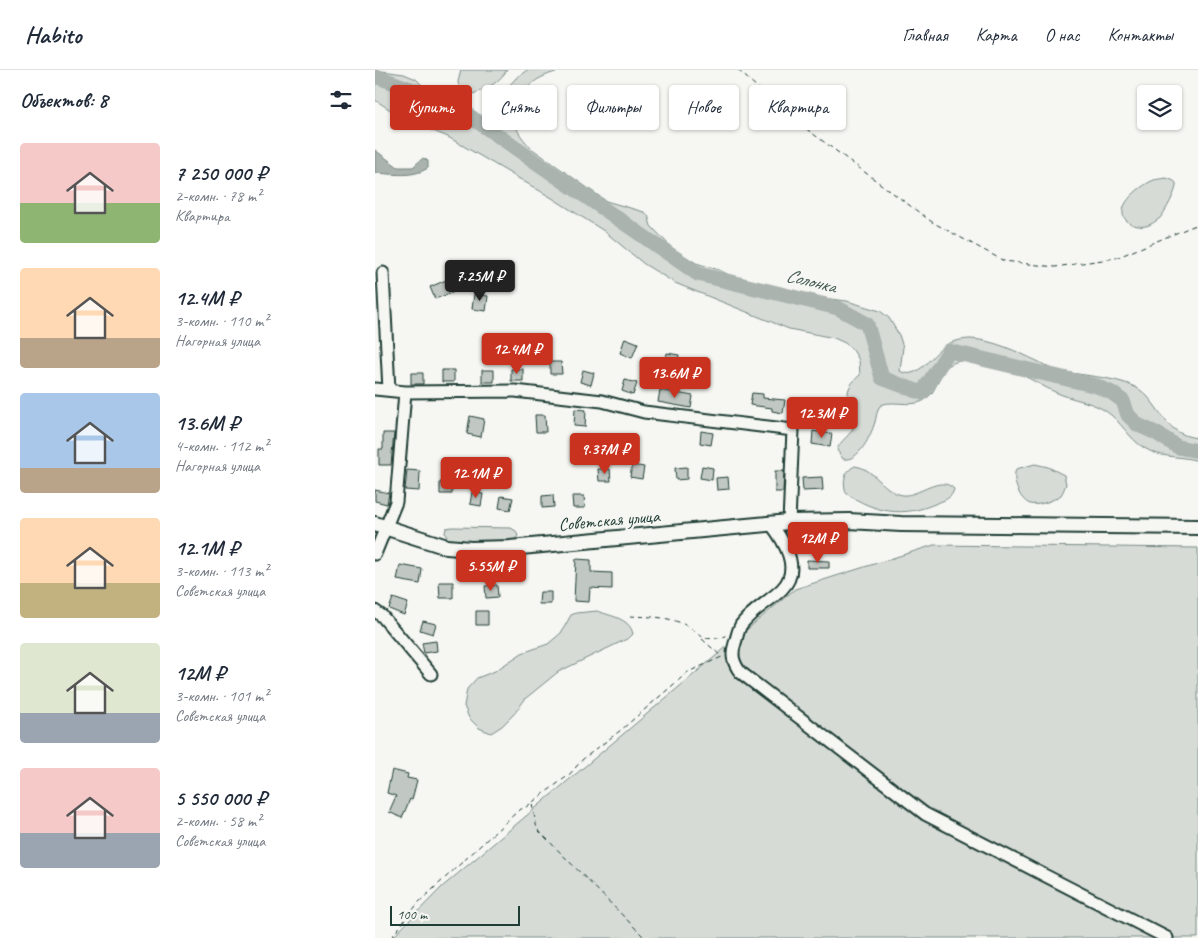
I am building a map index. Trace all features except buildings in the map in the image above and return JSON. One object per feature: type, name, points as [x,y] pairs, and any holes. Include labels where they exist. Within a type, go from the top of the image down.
[{"type":"main road","name":"Советская улица","points":[[380,526],[447,547],[471,550],[789,522],[849,521],[901,524],[1198,527]]},
{"type":"street","points":[[383,273],[389,390]]},
{"type":"street","points":[[375,389],[405,392],[515,391],[602,401],[643,412],[793,430],[789,522]]},
{"type":"street","points":[[375,554],[380,526],[396,502],[405,392]]},
{"type":"street","points":[[771,524],[782,538],[790,554],[789,579],[783,589],[748,617],[740,627],[727,654],[740,672],[925,814],[1167,938]]},
{"type":"street","points":[[375,611],[382,616],[431,674]]},
{"type":"path","points":[[739,70],[789,116],[933,222],[1004,261],[1055,267],[1116,258],[1198,224]]},
{"type":"path","points":[[630,616],[661,617],[682,623],[727,654]]},
{"type":"path","points":[[702,638],[716,639],[729,635],[740,627]]},
{"type":"path","points":[[391,938],[425,896],[519,810],[532,803],[569,776],[583,759],[621,730],[688,672],[727,654]]},
{"type":"path","points":[[532,803],[537,829],[645,938]]},
{"type":"shaded area","points":[[375,70],[404,74],[416,79],[422,85],[390,85],[390,110],[375,100]]},
{"type":"shaded area","points":[[461,70],[507,70],[492,85],[482,85],[482,90],[472,94],[472,85],[459,85]]},
{"type":"shaded area","points":[[527,70],[563,70],[549,74],[536,80],[531,85],[510,85]]},
{"type":"shaded area","points":[[472,118],[482,123],[482,130],[518,130],[531,148],[606,201],[644,212],[648,215],[651,226],[671,247],[696,263],[719,270],[762,288],[847,301],[880,311],[889,318],[899,335],[903,347],[900,371],[913,373],[925,365],[946,345],[958,340],[971,339],[1005,347],[1053,369],[1126,383],[1143,393],[1168,424],[1186,435],[1198,438],[1198,461],[1161,455],[1150,451],[1133,439],[1105,410],[1062,395],[1018,374],[980,362],[967,360],[956,362],[949,366],[940,377],[930,396],[923,401],[912,404],[882,404],[879,407],[867,440],[859,452],[849,459],[843,459],[837,450],[853,429],[855,417],[849,400],[849,389],[860,375],[859,360],[853,350],[845,343],[834,338],[789,329],[675,283],[644,264],[604,231],[448,137],[431,130],[472,130]]},
{"type":"shaded area","points":[[375,150],[398,167],[413,167],[423,158],[428,161],[428,168],[409,174],[375,173]]},
{"type":"shaded area","points":[[1166,178],[1175,182],[1176,186],[1160,218],[1146,226],[1131,224],[1125,219],[1124,206],[1134,193],[1154,180]]},
{"type":"shaded area","points":[[1035,464],[1048,467],[1064,475],[1066,484],[1061,495],[1045,503],[1035,505],[1028,503],[1021,497],[1017,488],[1015,473],[1016,469]]},
{"type":"shaded area","points":[[855,466],[868,471],[890,489],[902,495],[909,495],[942,484],[954,489],[952,495],[948,498],[925,508],[901,512],[879,509],[846,493],[844,485],[846,474]]},
{"type":"shaded area","points":[[446,528],[511,528],[516,531],[518,536],[514,540],[508,541],[457,542],[447,538],[445,533]]},
{"type":"shaded area","points":[[934,545],[1198,548],[1198,938],[392,938],[442,887],[795,589]]},
{"type":"shaded area","points":[[597,611],[624,621],[628,624],[633,634],[629,638],[558,672],[526,698],[502,726],[491,733],[479,728],[469,718],[464,706],[467,689],[477,678],[495,671],[522,653],[548,644],[561,633],[571,615]]},
{"type":"waterway","name":"Солонка","points":[[375,76],[452,104],[698,274],[838,308],[867,324],[882,378],[922,393],[949,351],[1097,386],[1123,401],[1128,415],[1138,425],[1156,433],[1178,447],[1198,451]]}]
